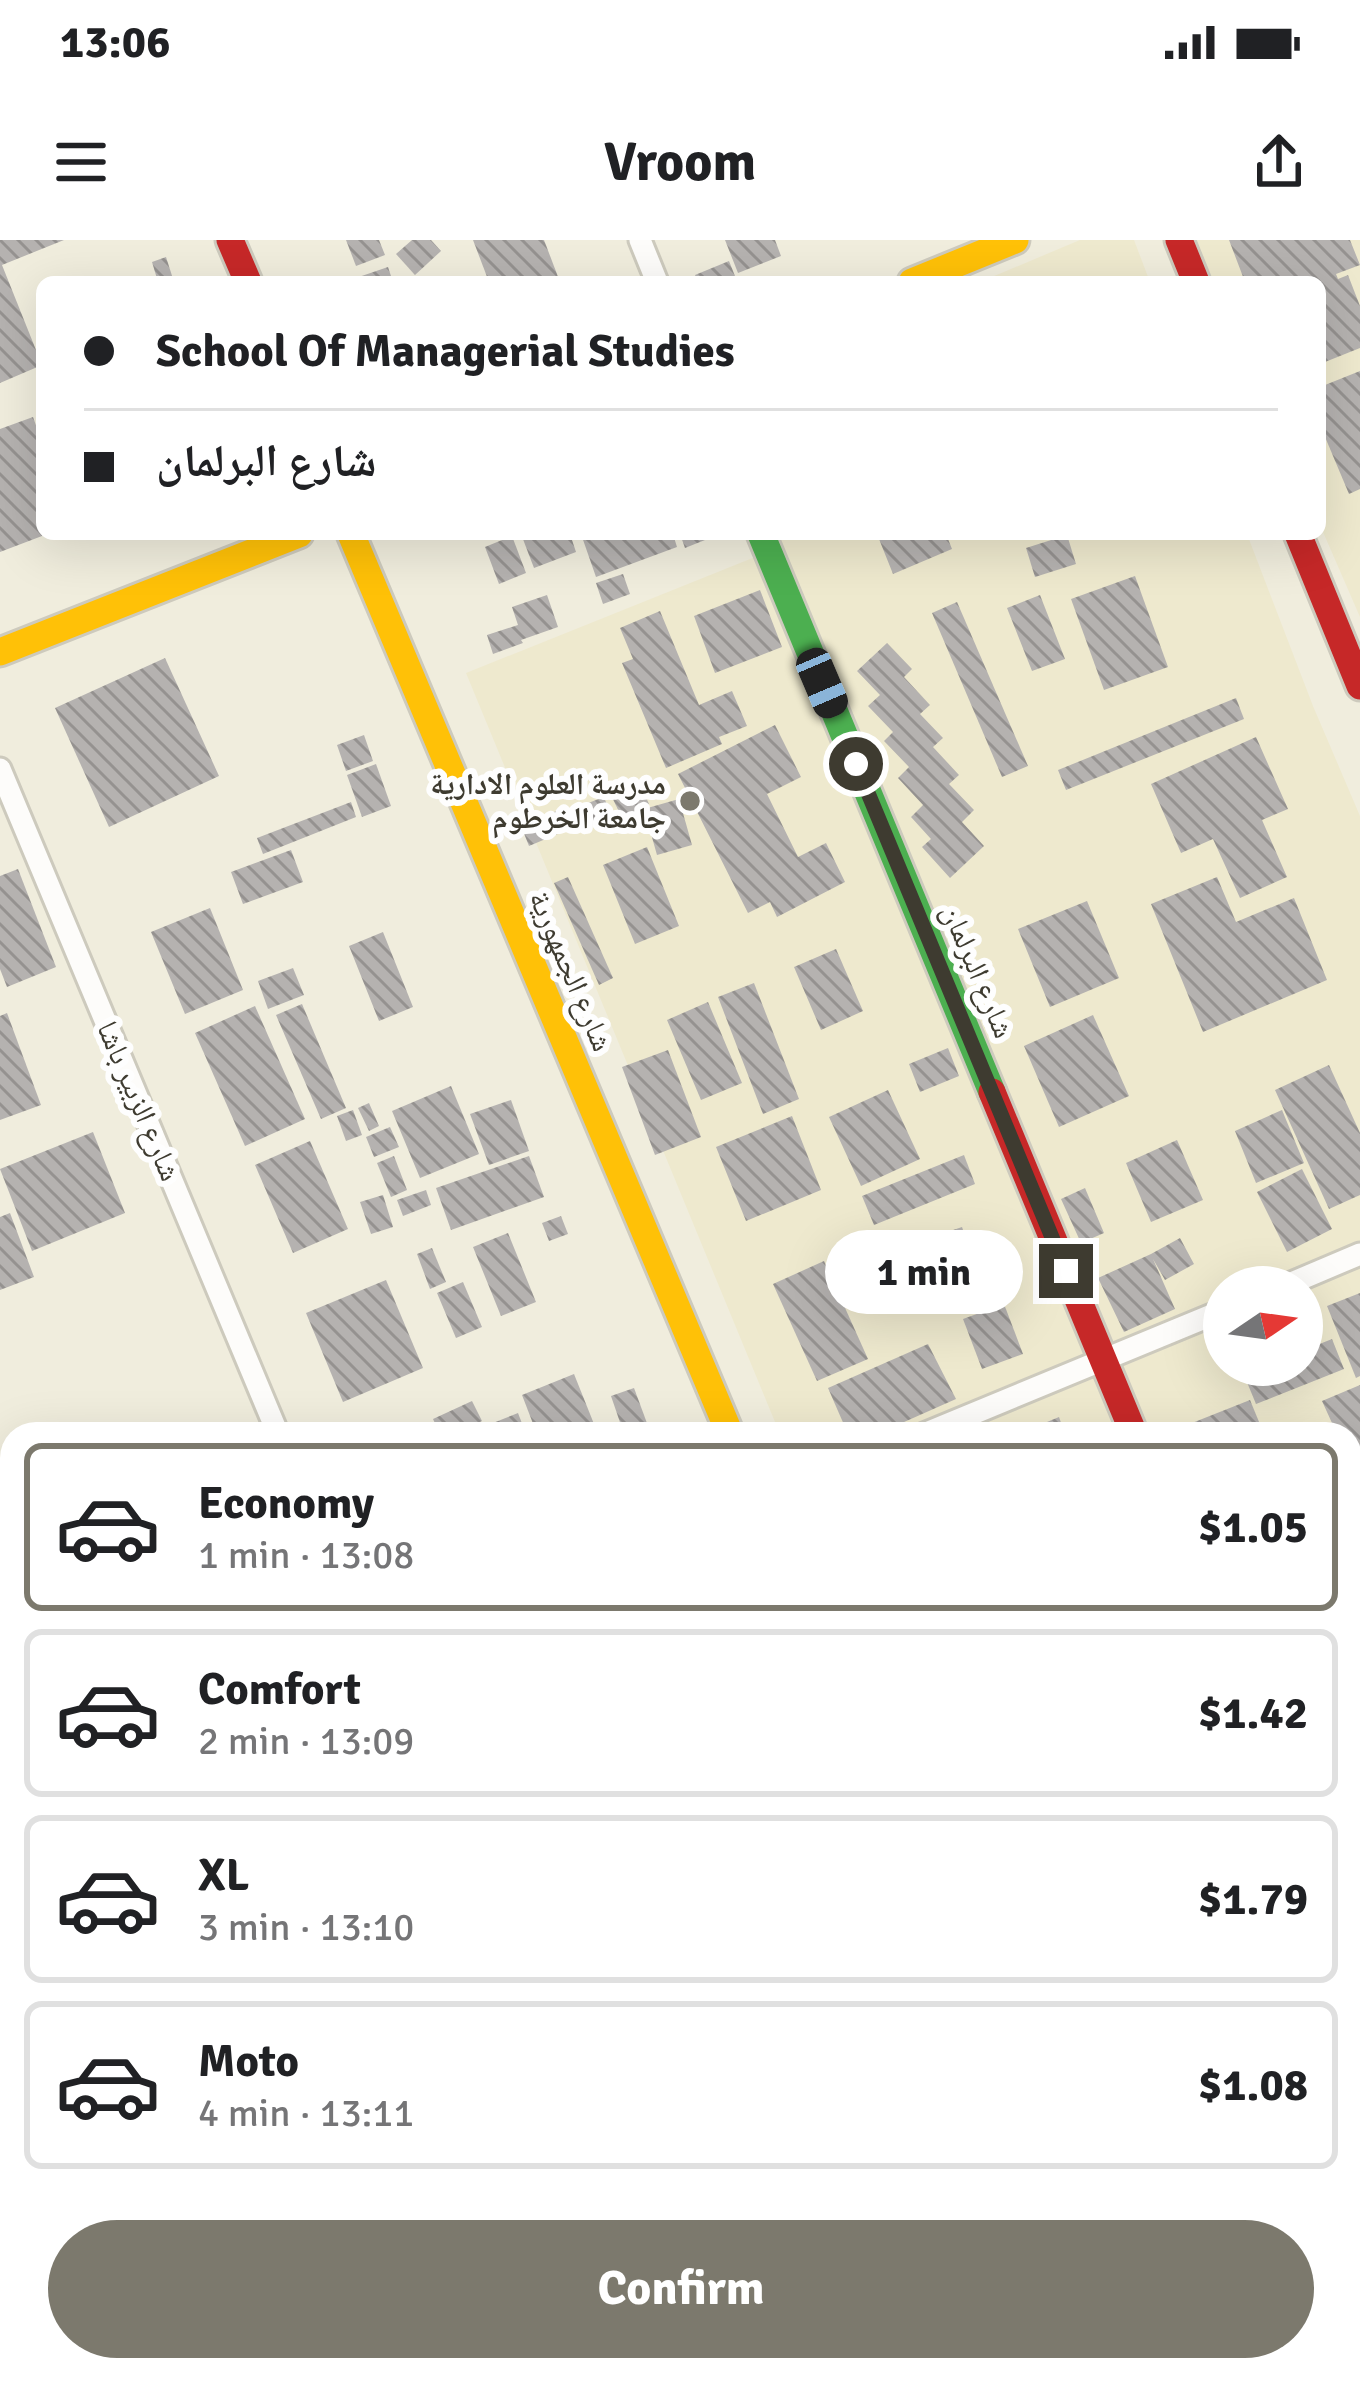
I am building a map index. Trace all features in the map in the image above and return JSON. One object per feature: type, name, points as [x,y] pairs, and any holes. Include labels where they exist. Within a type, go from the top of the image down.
[{"type":"street","points":[[230,240],[245,276]]},
{"type":"street","points":[[640,240],[655,276]]},
{"type":"street","points":[[926,276],[1015,240]]},
{"type":"street","points":[[1180,240],[1194,276]]},
{"type":"street","points":[[0,652],[283,540]]},
{"type":"street","name":"شارع الجمهورية","points":[[354,540],[725,1422]]},
{"type":"street","name":"شارع البرلمان","points":[[763,540],[1129,1422]]},
{"type":"street","points":[[1300,540],[1360,686]]},
{"type":"street","name":"شارع الزبير باشا","points":[[0,769],[273,1422]]},
{"type":"street","points":[[1323,1270],[1360,1254]]},
{"type":"street","points":[[953,1422],[1203,1319]]},
{"type":"shaded area","points":[[1080,240],[1134,240],[1148,276],[994,276]]},
{"type":"shaded area","points":[[1195,240],[1360,240],[1360,617],[1326,539],[1326,276],[1211,276]]},
{"type":"shaded area","points":[[754,540],[1249,540],[1360,816],[1360,1422],[775,1422],[466,673],[760,555]]},
{"type":"building","points":[[0,240],[64,240],[2,265],[36,350],[36,368],[0,383]]},
{"type":"building","points":[[346,240],[379,240],[385,255],[356,266]]},
{"type":"building","points":[[412,240],[431,240],[441,251],[415,275],[396,254]]},
{"type":"building","points":[[473,240],[544,240],[558,276],[487,276]]},
{"type":"building","points":[[725,240],[775,240],[781,256],[738,273]]},
{"type":"building","points":[[1229,240],[1350,240],[1360,265],[1336,274],[1338,279],[1348,275],[1360,306],[1360,348],[1326,362],[1326,276],[1243,276]]},
{"type":"building","points":[[166,257],[172,276],[156,276],[152,262]]},
{"type":"building","points":[[729,261],[735,276],[695,276]]},
{"type":"building","points":[[388,267],[391,276],[362,276]]},
{"type":"building","points":[[1360,371],[1360,489],[1349,494],[1326,439],[1326,385]]},
{"type":"building","points":[[33,417],[36,425],[36,538],[0,552],[0,429]]},
{"type":"building","points":[[514,540],[526,573],[499,584],[485,547]]},
{"type":"building","points":[[523,540],[572,540],[576,552],[534,568]]},
{"type":"building","points":[[583,540],[675,540],[677,547],[596,577]]},
{"type":"building","points":[[682,540],[705,540],[685,548]]},
{"type":"building","points":[[879,540],[948,540],[952,549],[893,574]]},
{"type":"building","points":[[1069,540],[1076,564],[1035,577],[1026,548]]},
{"type":"building","points":[[623,574],[630,594],[603,604],[596,583]]},
{"type":"building","points":[[1135,576],[1168,667],[1104,690],[1071,599]]},
{"type":"building","points":[[760,590],[782,647],[715,673],[694,616]]},
{"type":"building","points":[[547,595],[558,627],[493,654],[487,635],[518,625],[512,607]]},
{"type":"building","points":[[1040,595],[1065,659],[1032,671],[1007,608]]},
{"type":"building","points":[[957,602],[1028,766],[1002,777],[932,613]]},
{"type":"building","points":[[660,611],[699,705],[732,691],[747,726],[719,737],[722,744],[666,768],[622,663],[633,659],[620,628]]},
{"type":"building","points":[[887,643],[912,669],[904,677],[930,705],[920,714],[943,738],[933,747],[959,775],[949,784],[974,810],[962,822],[984,846],[950,878],[922,847],[931,839],[911,817],[923,805],[898,778],[909,767],[884,741],[893,732],[868,706],[880,695],[857,671]]},
{"type":"building","points":[[165,658],[219,776],[109,827],[55,708]]},
{"type":"building","points":[[1236,698],[1244,719],[1066,790],[1058,770]]},
{"type":"building","points":[[775,725],[801,777],[767,794],[798,857],[826,843],[845,882],[777,917],[770,902],[748,913],[678,774]]},
{"type":"building","points":[[364,735],[373,761],[346,771],[337,745]]},
{"type":"building","points":[[1256,737],[1288,809],[1262,820],[1287,877],[1240,898],[1213,839],[1181,853],[1151,784]]},
{"type":"building","points":[[376,764],[391,806],[362,817],[347,775]]},
{"type":"building","points":[[638,780],[649,804],[622,818],[610,793]]},
{"type":"building","points":[[604,797],[612,818],[583,829],[575,808]]},
{"type":"building","points":[[679,799],[692,845],[657,855],[644,809]]},
{"type":"building","points":[[351,802],[356,817],[263,854],[257,838]]},
{"type":"building","points":[[559,810],[567,830],[529,846],[521,826]]},
{"type":"building","points":[[647,847],[679,926],[635,944],[603,865]]},
{"type":"building","points":[[291,850],[303,882],[243,904],[231,872]]},
{"type":"building","points":[[18,869],[56,967],[7,987],[0,969],[0,876]]},
{"type":"building","points":[[568,877],[613,978],[599,985],[554,883]]},
{"type":"building","points":[[1217,877],[1236,922],[1294,898],[1327,980],[1203,1032],[1151,904]]},
{"type":"building","points":[[1087,901],[1119,978],[1050,1007],[1018,929]]},
{"type":"building","points":[[210,908],[243,990],[185,1014],[151,932]]},
{"type":"building","points":[[383,932],[413,1007],[379,1021],[349,946]]},
{"type":"building","points":[[836,949],[863,1011],[821,1030],[794,967]]},
{"type":"building","points":[[293,968],[304,995],[268,1009],[258,981]]},
{"type":"building","points":[[754,983],[799,1099],[763,1114],[718,997]]},
{"type":"building","points":[[708,1002],[742,1083],[701,1100],[667,1020]]},
{"type":"building","points":[[302,1004],[346,1108],[321,1119],[276,1015]]},
{"type":"building","points":[[255,1006],[305,1119],[245,1146],[195,1033]]},
{"type":"building","points":[[7,1013],[41,1105],[0,1120],[0,1016]]},
{"type":"building","points":[[1093,1015],[1129,1096],[1059,1127],[1024,1046]]},
{"type":"building","points":[[948,1048],[959,1076],[920,1092],[909,1064]]},
{"type":"building","points":[[668,1050],[701,1137],[655,1155],[622,1067]]},
{"type":"building","points":[[1329,1065],[1360,1133],[1360,1195],[1329,1209],[1275,1090]]},
{"type":"building","points":[[451,1086],[479,1154],[420,1178],[392,1111]]},
{"type":"building","points":[[888,1090],[920,1159],[861,1186],[829,1117]]},
{"type":"building","points":[[511,1100],[529,1151],[489,1165],[470,1114]]},
{"type":"building","points":[[369,1103],[379,1126],[369,1131],[358,1108]]},
{"type":"building","points":[[353,1110],[362,1135],[346,1141],[337,1116]]},
{"type":"building","points":[[1282,1110],[1304,1163],[1256,1183],[1235,1131]]},
{"type":"building","points":[[792,1116],[821,1190],[746,1221],[716,1147]]},
{"type":"building","points":[[390,1127],[399,1147],[374,1157],[366,1137]]},
{"type":"building","points":[[93,1132],[125,1213],[32,1251],[0,1169]]},
{"type":"building","points":[[1177,1140],[1203,1200],[1151,1222],[1126,1163]]},
{"type":"building","points":[[310,1141],[348,1229],[293,1253],[255,1165]]},
{"type":"building","points":[[964,1155],[975,1184],[874,1225],[862,1196]]},
{"type":"building","points":[[394,1156],[407,1190],[391,1197],[377,1163]]},
{"type":"building","points":[[529,1156],[544,1197],[451,1230],[436,1188]]},
{"type":"building","points":[[1302,1169],[1332,1229],[1287,1252],[1257,1192]]},
{"type":"building","points":[[1085,1188],[1104,1233],[1081,1243],[1061,1199]]},
{"type":"building","points":[[426,1190],[431,1205],[403,1216],[397,1200]]},
{"type":"building","points":[[383,1195],[393,1227],[371,1234],[360,1202]]},
{"type":"building","points":[[10,1213],[34,1277],[0,1290],[0,1217]]},
{"type":"building","points":[[561,1216],[568,1234],[549,1241],[542,1223]]},
{"type":"building","points":[[962,1227],[987,1297],[946,1311],[921,1241]]},
{"type":"building","points":[[508,1233],[536,1302],[501,1316],[473,1247]]},
{"type":"building","points":[[1180,1238],[1194,1264],[1165,1280],[1153,1259],[1175,1309],[1124,1332],[1098,1278]]},
{"type":"building","points":[[432,1248],[446,1282],[430,1289],[417,1254]]},
{"type":"building","points":[[824,1261],[868,1359],[817,1381],[773,1284]]},
{"type":"building","points":[[386,1280],[423,1368],[343,1402],[306,1313]]},
{"type":"building","points":[[463,1282],[482,1327],[456,1338],[437,1293]]},
{"type":"building","points":[[1360,1293],[1360,1376],[1356,1378],[1327,1306]]},
{"type":"building","points":[[1004,1304],[1023,1354],[982,1369],[963,1319]]},
{"type":"building","points":[[1332,1339],[1344,1369],[1323,1377],[1323,1343]]},
{"type":"building","points":[[928,1344],[956,1399],[904,1422],[843,1422],[828,1388]]},
{"type":"building","points":[[574,1374],[593,1422],[532,1422],[522,1395]]},
{"type":"building","points":[[1360,1385],[1360,1422],[1332,1422],[1322,1401]]},
{"type":"building","points":[[1249,1386],[1301,1386],[1256,1404]]},
{"type":"building","points":[[634,1388],[647,1422],[620,1422],[611,1396]]},
{"type":"building","points":[[1250,1400],[1259,1422],[1195,1422]]},
{"type":"building","points":[[472,1401],[482,1421],[434,1422]]},
{"type":"building","points":[[518,1413],[521,1422],[496,1422]]},
{"type":"traffic: fast","points":[[763,540],[992,1092]]},
{"type":"traffic: slow","points":[[927,276],[1015,240]]},
{"type":"traffic: slow","points":[[0,652],[284,540]]},
{"type":"traffic: slow","points":[[354,540],[725,1422]]},
{"type":"traffic: jam","points":[[230,240],[245,276]]},
{"type":"traffic: jam","points":[[1179,240],[1194,276]]},
{"type":"traffic: jam","points":[[1300,540],[1360,686]]},
{"type":"traffic: jam","points":[[992,1092],[1129,1422]]},
{"type":"place","name":"مدرسة العلوم الادارية جامعة الخرطوم","points":[[690,801]]},
{"type":"route","points":[[856,764],[1066,1271]]}]
